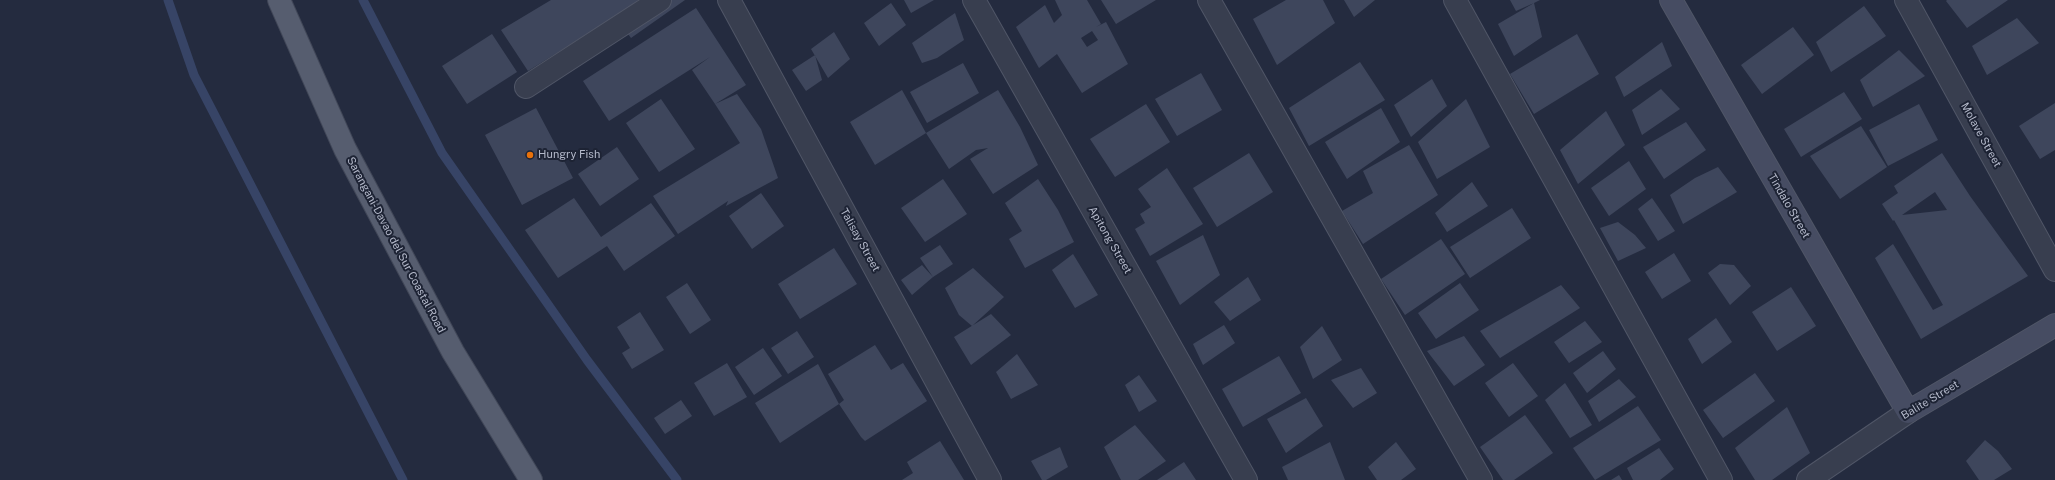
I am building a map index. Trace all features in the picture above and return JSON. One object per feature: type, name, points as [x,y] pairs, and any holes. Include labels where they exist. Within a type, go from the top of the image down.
[{"type":"main road","name":"Sarangani-Davao del Sur Coastal Road","points":[[278,0],[352,163],[453,352],[531,480]]},
{"type":"street","points":[[526,87],[660,0]]},
{"type":"street","name":"Talisay Street","points":[[729,0],[990,480]]},
{"type":"street","name":"Apitong Street","points":[[974,0],[1246,480]]},
{"type":"street","points":[[1209,0],[1481,480]]},
{"type":"street","points":[[1455,0],[1721,480]]},
{"type":"street","name":"Tindalo Street","points":[[1671,0],[1908,412]]},
{"type":"street","name":"Molave Street","points":[[1906,0],[2055,270]]},
{"type":"street","name":"Balite Street","points":[[1808,480],[1908,412],[2055,325]]},
{"type":"building","points":[[551,0],[638,0],[623,12],[618,20],[587,34],[528,71],[501,30]]},
{"type":"building","points":[[644,0],[685,0],[631,38],[618,20]]},
{"type":"building","points":[[904,0],[934,0],[911,13]]},
{"type":"building","points":[[1055,0],[1087,0],[1101,24],[1096,27],[1106,22],[1128,64],[1082,93],[1057,54],[1039,68],[1016,27],[1045,5],[1054,23],[1062,15]],"holes":[[[1092,31],[1098,40],[1087,47],[1081,38]]]},
{"type":"building","points":[[1101,0],[1156,0],[1116,24]]},
{"type":"building","points":[[1286,0],[1323,0],[1335,23],[1277,65],[1253,19]]},
{"type":"building","points":[[1344,0],[1375,0],[1354,17]]},
{"type":"building","points":[[1510,0],[1540,0],[1516,11]]},
{"type":"building","points":[[2008,0],[1967,28],[1946,1]]},
{"type":"building","points":[[891,3],[906,25],[879,46],[864,23]]},
{"type":"building","points":[[1534,3],[1542,37],[1514,56],[1498,24]]},
{"type":"building","points":[[1864,6],[1886,36],[1831,72],[1816,42]]},
{"type":"building","points":[[696,8],[746,85],[715,104],[692,70],[710,57],[609,121],[583,81]]},
{"type":"building","points":[[955,13],[964,40],[937,58],[922,63],[912,43]]},
{"type":"building","points":[[2017,18],[2039,43],[1987,75],[1972,46]]},
{"type":"building","points":[[1793,27],[1814,55],[1762,94],[1741,65]]},
{"type":"building","points":[[834,32],[850,59],[828,78],[811,49]]},
{"type":"building","points":[[492,34],[517,72],[467,104],[442,66]]},
{"type":"building","points":[[1577,34],[1599,74],[1534,114],[1510,74]]},
{"type":"building","points":[[1662,42],[1672,66],[1624,97],[1615,77]]},
{"type":"building","points":[[1899,50],[1925,76],[1873,107],[1860,80]]},
{"type":"building","points":[[815,55],[822,80],[806,91],[792,70]]},
{"type":"building","points":[[1360,62],[1385,100],[1309,146],[1289,108]]},
{"type":"building","points":[[963,63],[979,93],[927,123],[910,92]]},
{"type":"building","points":[[1201,73],[1222,110],[1177,136],[1155,99]]},
{"type":"building","points":[[1432,79],[1447,106],[1411,137],[1394,105]]},
{"type":"building","points":[[1661,89],[1680,109],[1642,135],[1632,110]]},
{"type":"building","points":[[902,90],[926,133],[875,165],[850,122]]},
{"type":"building","points":[[998,90],[1020,127],[1038,165],[993,194],[970,159],[988,148],[976,150],[949,169],[926,133]]},
{"type":"building","points":[[1844,92],[1862,119],[1801,157],[1784,129]]},
{"type":"building","points":[[737,94],[761,129],[778,178],[726,206],[728,201],[678,234],[653,196],[740,143],[715,104]]},
{"type":"building","points":[[661,99],[695,149],[659,172],[626,123]]},
{"type":"building","points":[[1466,99],[1490,147],[1437,179],[1418,142]]},
{"type":"building","points":[[2055,103],[2055,150],[2040,159],[2019,126]]},
{"type":"building","points":[[1146,104],[1170,142],[1115,177],[1090,139]]},
{"type":"building","points":[[1919,104],[1938,140],[1888,166],[1869,130]]},
{"type":"building","points":[[536,108],[573,178],[522,205],[485,135]]},
{"type":"building","points":[[1381,108],[1400,142],[1347,179],[1325,142]]},
{"type":"building","points":[[1606,111],[1625,145],[1578,184],[1560,150]]},
{"type":"building","points":[[1686,122],[1706,150],[1664,179],[1643,147]]},
{"type":"building","points":[[1861,126],[1887,167],[1840,199],[1810,156]]},
{"type":"building","points":[[1409,145],[1438,195],[1363,244],[1342,211],[1373,193],[1363,171]]},
{"type":"building","points":[[617,147],[639,179],[600,206],[578,174]]},
{"type":"building","points":[[1249,153],[1273,192],[1217,227],[1193,188]]},
{"type":"building","points":[[1942,153],[1970,196],[2028,276],[1921,339],[1875,258],[1893,244],[1933,310],[1943,305],[1894,220],[1893,221],[1882,204],[1898,193],[1894,186]],"holes":[[[1935,192],[1947,210],[1902,215]]]},
{"type":"building","points":[[1629,161],[1646,189],[1609,216],[1591,188]]},
{"type":"building","points":[[1718,167],[1737,192],[1683,224],[1670,195],[1695,178]]},
{"type":"building","points":[[1167,168],[1203,224],[1150,256],[1135,229],[1145,223],[1140,214],[1151,207],[1138,189]]},
{"type":"building","points":[[943,179],[967,214],[925,242],[901,208]]},
{"type":"building","points":[[1038,179],[1058,210],[1074,242],[1025,268],[1009,239],[1022,231],[1005,203]]},
{"type":"building","points":[[1472,182],[1488,206],[1447,232],[1435,213]]},
{"type":"building","points":[[761,193],[784,226],[752,249],[729,216]]},
{"type":"building","points":[[574,198],[601,237],[651,203],[675,236],[624,271],[607,246],[558,278],[525,230]]},
{"type":"building","points":[[1652,198],[1675,231],[1658,241],[1638,209]]},
{"type":"building","points":[[1512,208],[1531,238],[1470,278],[1450,247]]},
{"type":"building","points":[[1618,222],[1635,235],[1646,248],[1618,261],[1600,228]]},
{"type":"building","points":[[1203,235],[1220,275],[1180,305],[1156,261]]},
{"type":"building","points":[[1441,239],[1465,274],[1405,315],[1381,279]]},
{"type":"building","points":[[940,245],[953,264],[933,277],[920,258]]},
{"type":"building","points":[[834,248],[857,284],[800,319],[778,284]]},
{"type":"building","points":[[1674,253],[1691,281],[1662,299],[1645,272]]},
{"type":"building","points":[[1073,254],[1098,295],[1075,308],[1052,270]]},
{"type":"building","points":[[1720,264],[1734,265],[1751,286],[1730,305],[1708,273]]},
{"type":"building","points":[[922,265],[933,277],[912,295],[901,280]]},
{"type":"building","points":[[973,268],[1004,297],[972,326],[959,315],[945,288]]},
{"type":"building","points":[[1248,277],[1261,300],[1230,321],[1214,302]]},
{"type":"building","points":[[687,283],[711,320],[690,334],[666,297]]},
{"type":"building","points":[[1460,283],[1479,310],[1436,339],[1418,313]]},
{"type":"building","points":[[1561,285],[1580,308],[1500,358],[1480,331]]},
{"type":"building","points":[[1791,287],[1816,326],[1777,351],[1752,312]]},
{"type":"building","points":[[640,312],[664,350],[632,369],[622,353],[630,348],[617,327]]},
{"type":"building","points":[[991,314],[1011,335],[971,365],[954,337]]},
{"type":"building","points":[[1716,318],[1732,342],[1702,364],[1688,339]]},
{"type":"building","points":[[1585,321],[1602,342],[1569,363],[1554,342]]},
{"type":"building","points":[[1224,325],[1235,343],[1203,365],[1193,344]]},
{"type":"building","points":[[1322,326],[1342,360],[1313,379],[1300,347]]},
{"type":"building","points":[[797,331],[814,357],[788,374],[771,348]]},
{"type":"building","points":[[1464,336],[1485,365],[1454,386],[1427,351]]},
{"type":"building","points":[[875,345],[891,370],[903,363],[927,401],[865,441],[839,404],[844,400],[828,374]]},
{"type":"building","points":[[763,348],[782,376],[754,395],[735,367]]},
{"type":"building","points":[[1603,351],[1616,369],[1587,393],[1573,373]]},
{"type":"building","points":[[1017,354],[1038,385],[1011,399],[996,372]]},
{"type":"building","points":[[1279,356],[1301,393],[1243,427],[1222,389]]},
{"type":"building","points":[[727,363],[747,397],[714,416],[694,383]]},
{"type":"building","points":[[1513,363],[1538,396],[1509,417],[1485,383]]},
{"type":"building","points":[[818,364],[839,404],[780,443],[755,403]]},
{"type":"building","points":[[1361,368],[1377,393],[1353,408],[1331,380]]},
{"type":"building","points":[[1755,373],[1775,401],[1723,438],[1703,410]]},
{"type":"building","points":[[1139,375],[1157,401],[1139,412],[1125,385]]},
{"type":"building","points":[[1619,379],[1636,397],[1599,422],[1588,401]]},
{"type":"building","points":[[1565,383],[1592,425],[1570,438],[1545,400]]},
{"type":"building","points":[[1306,398],[1323,426],[1286,453],[1267,419]]},
{"type":"building","points":[[681,400],[692,416],[665,434],[654,418]]},
{"type":"building","points":[[1638,406],[1661,440],[1595,480],[1573,448]]},
{"type":"building","points":[[1787,407],[1810,453],[1772,480],[1755,480],[1735,448]]},
{"type":"building","points":[[1525,415],[1553,453],[1514,480],[1503,480],[1480,447]]},
{"type":"building","points":[[1135,425],[1166,461],[1138,480],[1121,480],[1104,447]]},
{"type":"building","points":[[1985,440],[1998,451],[2012,469],[1994,480],[1979,480],[1966,461]]},
{"type":"building","points":[[940,441],[964,480],[902,480],[913,473],[907,462]]},
{"type":"building","points":[[1330,442],[1345,480],[1288,480],[1282,467]]},
{"type":"building","points":[[1396,442],[1416,469],[1401,480],[1377,480],[1368,467]]},
{"type":"building","points":[[1060,447],[1068,467],[1046,480],[1042,480],[1031,461]]},
{"type":"building","points":[[1659,448],[1674,469],[1660,480],[1633,480],[1627,468]]},
{"type":"building","points":[[1184,462],[1196,480],[1157,480]]},
{"type":"building","points":[[1619,475],[1622,480],[1611,480]]},
{"type":"waterway","points":[[168,0],[194,75],[403,480]]},
{"type":"waterway","points":[[363,0],[442,153],[587,360],[677,480]]},
{"type":"place","name":"Hungry Fish","points":[[530,155]]}]
